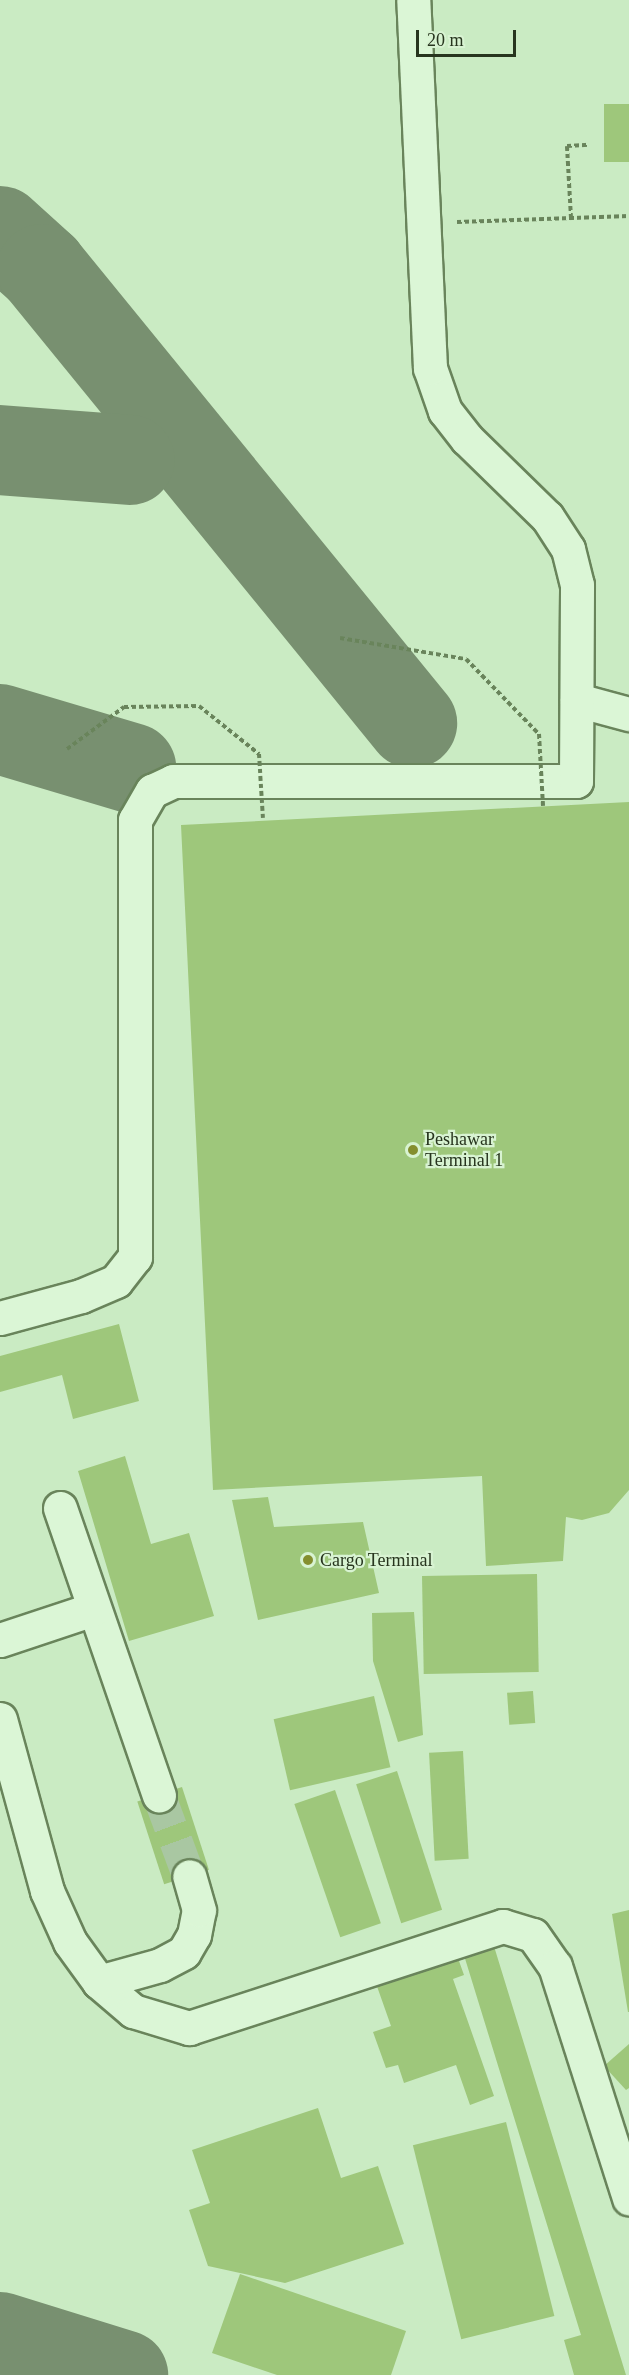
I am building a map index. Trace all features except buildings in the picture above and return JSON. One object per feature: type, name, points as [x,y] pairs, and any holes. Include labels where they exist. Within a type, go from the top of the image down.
[{"type":"lane","points":[[0,1318],[81,1296],[116,1281],[135,1257],[135,820],[152,791],[173,781],[576,781],[577,585],[568,549],[547,517],[467,439],[445,411],[430,368],[412,0]]},
{"type":"lane","points":[[576,700],[629,714]]},
{"type":"lane","points":[[60,1508],[159,1795]]},
{"type":"lane","points":[[0,1640],[93,1608]]},
{"type":"lane","points":[[0,1719],[47,1891],[70,1942],[99,1982],[133,2011],[189,2028],[503,1926],[533,1935],[555,1966],[629,2198]]},
{"type":"lane","points":[[99,1982],[160,1965],[184,1952],[194,1935],[198,1910],[189,1876]]},
{"type":"path","points":[[571,218],[567,146],[589,145]]},
{"type":"path","points":[[423,223],[629,216]]},
{"type":"path","points":[[340,638],[466,659],[539,734],[543,806]]},
{"type":"path","points":[[67,749],[124,707],[199,706],[259,754],[262,820]]},
{"type":"taxiway","points":[[0,231],[42,269],[412,723]]},
{"type":"taxiway","points":[[0,450],[130,460]]},
{"type":"taxiway","points":[[0,729],[131,768]]},
{"type":"taxiway","points":[[0,2337],[123,2375]]},
{"type":"tunnel","points":[[159,1795],[189,1876]]},
{"type":"place","name":"Peshawar Terminal 1","points":[[413,1150]]},
{"type":"place","name":"Cargo Terminal","points":[[308,1560]]}]
